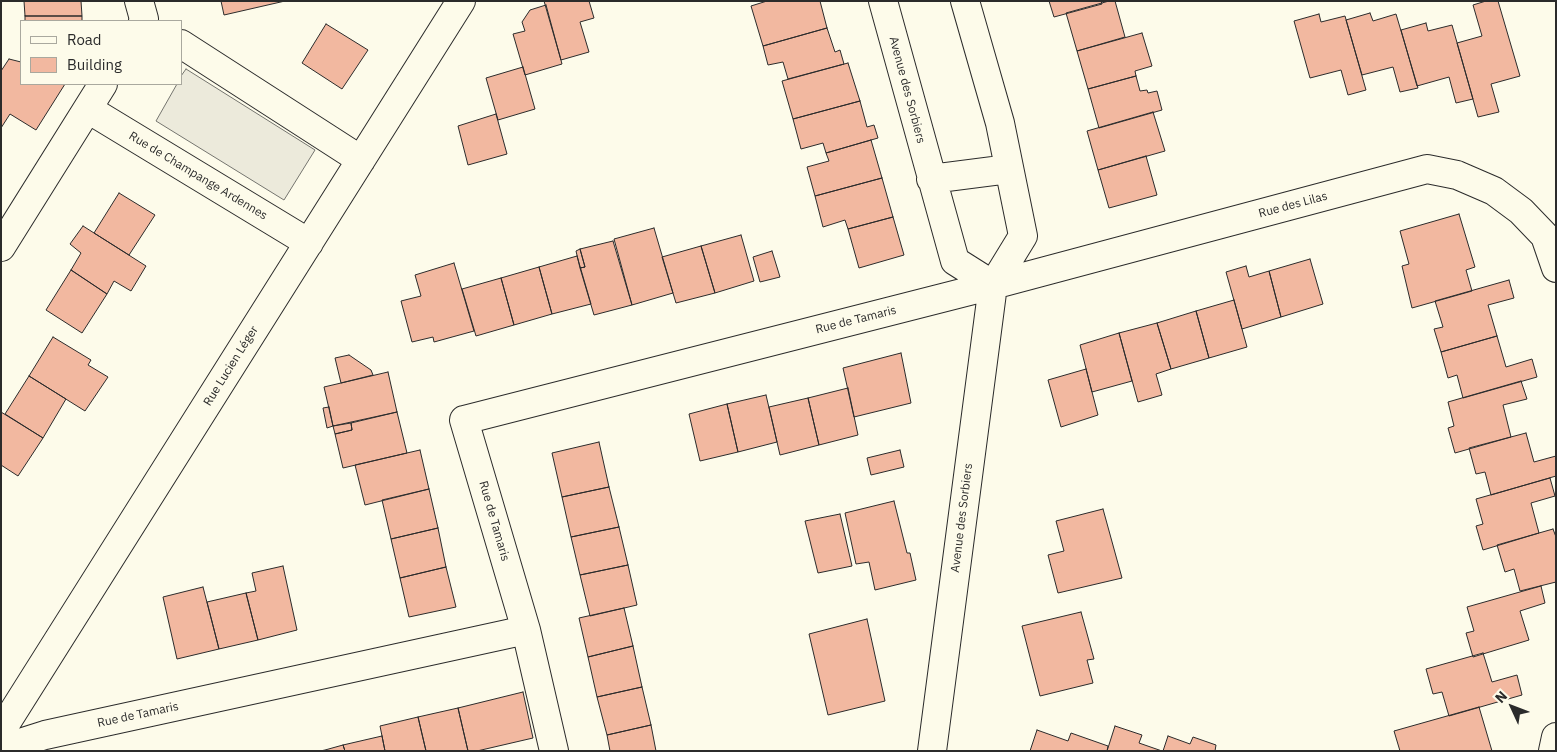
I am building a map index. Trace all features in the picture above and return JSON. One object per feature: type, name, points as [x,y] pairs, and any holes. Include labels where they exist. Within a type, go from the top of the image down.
[{"type":"street","name":"Rue Lucien Léger","points":[[1,732],[461,1]]},
{"type":"street","name":"Avenue des Sorbiers","points":[[883,1],[955,261],[993,285]]},
{"type":"street","name":"Avenue des Sorbiers","points":[[932,751],[993,285],[1024,236],[1000,123],[964,1]]},
{"type":"street","points":[[182,45],[361,160]]},
{"type":"street","points":[[1,247],[102,85]]},
{"type":"street","name":"Rue de Champange Ardennes","points":[[88,109],[309,243]]},
{"type":"street","points":[[931,179],[1009,169]]},
{"type":"street","name":"Rue des Lilas","points":[[993,285],[1427,169],[1457,175],[1494,191],[1550,235],[1556,268]]},
{"type":"street","name":"Rue de Tamaris","points":[[1,749],[45,735],[526,630],[464,420],[993,285]]},
{"type":"street","points":[[526,630],[554,751]]},
{"type":"street","points":[[1553,751],[1556,737]]},
{"type":"shaded area","points":[[186,69],[315,150],[284,200],[156,121],[176,85],[182,85],[182,75]]},
{"type":"building","points":[[24,1],[81,1],[82,16],[25,16]]},
{"type":"building","points":[[221,1],[285,1],[224,15]]},
{"type":"building","points":[[544,1],[589,1],[594,18],[580,22],[589,52],[561,60]]},
{"type":"building","points":[[767,1],[820,1],[827,28],[763,46],[751,6]]},
{"type":"building","points":[[1049,1],[1101,1],[1102,4],[1054,17]]},
{"type":"building","points":[[1115,1],[1125,37],[1077,51],[1066,13]]},
{"type":"building","points":[[1486,1],[1498,1],[1520,76],[1491,84],[1499,112],[1478,117],[1457,43],[1482,36],[1473,5]]},
{"type":"building","points":[[546,5],[562,64],[525,75],[513,34],[525,31],[522,22],[530,10]]},
{"type":"building","points":[[1370,13],[1373,21],[1396,14],[1418,88],[1400,92],[1393,67],[1362,75],[1346,20]]},
{"type":"building","points":[[1319,14],[1321,22],[1345,16],[1366,90],[1348,95],[1341,70],[1310,78],[1294,21]]},
{"type":"building","points":[[25,16],[82,16],[82,20],[25,20]]},
{"type":"building","points":[[1426,23],[1428,31],[1452,25],[1473,99],[1456,103],[1449,77],[1417,86],[1401,30]]},
{"type":"building","points":[[326,24],[368,50],[342,89],[302,63]]},
{"type":"building","points":[[827,28],[835,52],[840,50],[844,64],[788,79],[783,62],[768,65],[763,46]]},
{"type":"building","points":[[1142,33],[1152,66],[1135,71],[1136,76],[1088,89],[1077,51]]},
{"type":"building","points":[[9,59],[20,62],[20,85],[64,85],[36,130],[10,114],[1,128],[1,71]]},
{"type":"building","points":[[848,63],[860,101],[793,119],[782,81]]},
{"type":"building","points":[[523,67],[535,109],[498,120],[486,78]]},
{"type":"building","points":[[1136,76],[1140,91],[1147,90],[1148,93],[1157,91],[1162,110],[1099,128],[1088,89]]},
{"type":"building","points":[[860,101],[867,127],[874,125],[878,138],[826,153],[823,143],[801,149],[793,119]]},
{"type":"building","points":[[1153,112],[1165,151],[1098,170],[1087,131]]},
{"type":"building","points":[[496,114],[507,154],[468,165],[458,126]]},
{"type":"building","points":[[871,140],[882,178],[815,196],[807,167],[829,161],[826,153]]},
{"type":"building","points":[[1146,156],[1157,195],[1109,208],[1098,170]]},
{"type":"building","points":[[882,178],[893,217],[848,229],[845,220],[823,227],[815,196]]},
{"type":"building","points":[[119,193],[155,215],[129,255],[94,233]]},
{"type":"building","points":[[1459,214],[1475,267],[1466,270],[1472,291],[1412,308],[1402,266],[1409,264],[1400,231]]},
{"type":"building","points":[[893,217],[904,255],[859,268],[848,229]]},
{"type":"building","points":[[83,226],[146,266],[131,291],[114,281],[107,294],[71,270],[81,253],[70,244]]},
{"type":"building","points":[[654,228],[673,293],[632,305],[614,239]]},
{"type":"building","points":[[741,235],[754,281],[715,293],[701,246]]},
{"type":"building","points":[[613,241],[632,305],[594,315],[580,268],[585,267],[580,249]]},
{"type":"building","points":[[701,246],[715,293],[676,303],[662,257]]},
{"type":"building","points":[[580,249],[585,267],[580,268],[576,251]]},
{"type":"building","points":[[772,251],[780,277],[760,282],[753,257]]},
{"type":"building","points":[[577,256],[591,304],[552,314],[539,267]]},
{"type":"building","points":[[1310,259],[1323,304],[1281,317],[1269,271]]},
{"type":"building","points":[[454,263],[474,331],[434,342],[433,337],[412,342],[401,301],[421,296],[415,275]]},
{"type":"building","points":[[1246,266],[1249,277],[1269,271],[1281,317],[1242,329],[1226,272]]},
{"type":"building","points":[[539,267],[552,314],[514,325],[501,278]]},
{"type":"building","points":[[71,270],[107,294],[82,333],[46,310]]},
{"type":"building","points":[[501,278],[514,325],[476,336],[462,289]]},
{"type":"building","points":[[1509,280],[1514,298],[1488,305],[1497,336],[1441,352],[1434,329],[1443,327],[1435,301]]},
{"type":"building","points":[[1234,300],[1247,347],[1209,358],[1196,311]]},
{"type":"building","points":[[1196,311],[1209,358],[1171,369],[1157,323]]},
{"type":"building","points":[[1157,323],[1171,369],[1156,374],[1162,395],[1138,402],[1119,333]]},
{"type":"building","points":[[1119,333],[1132,381],[1092,392],[1080,345]]},
{"type":"building","points":[[1497,336],[1506,367],[1532,359],[1537,377],[1463,398],[1457,375],[1448,378],[1441,352]]},
{"type":"building","points":[[53,337],[91,360],[88,365],[108,377],[85,411],[29,376]]},
{"type":"building","points":[[901,353],[911,403],[854,417],[843,368]]},
{"type":"building","points":[[349,355],[371,370],[373,375],[341,383],[335,358]]},
{"type":"building","points":[[1086,369],[1098,415],[1061,427],[1048,380]]},
{"type":"building","points":[[388,372],[397,412],[333,426],[324,387]]},
{"type":"building","points":[[29,376],[66,399],[43,438],[5,414]]},
{"type":"building","points":[[1521,381],[1527,399],[1503,405],[1511,437],[1455,453],[1448,428],[1454,426],[1448,402]]},
{"type":"building","points":[[848,388],[858,435],[819,445],[808,398]]},
{"type":"building","points":[[766,395],[777,442],[738,452],[727,404]]},
{"type":"building","points":[[808,398],[819,445],[780,455],[769,407]]},
{"type":"building","points":[[727,404],[738,452],[700,461],[689,414]]},
{"type":"building","points":[[329,407],[333,426],[327,428],[323,408]]},
{"type":"building","points":[[1,412],[43,438],[18,476],[1,465]]},
{"type":"building","points":[[397,412],[407,453],[343,468],[335,434],[352,430],[351,423]]},
{"type":"building","points":[[351,423],[352,430],[335,434],[333,426]]},
{"type":"building","points":[[1526,433],[1534,462],[1556,456],[1556,476],[1491,495],[1485,472],[1476,474],[1469,448]]},
{"type":"building","points":[[599,442],[609,487],[562,497],[552,453]]},
{"type":"building","points":[[420,450],[429,489],[365,505],[355,465]]},
{"type":"building","points":[[900,450],[904,467],[871,475],[867,458]]},
{"type":"building","points":[[1550,478],[1555,496],[1531,503],[1539,533],[1483,550],[1476,526],[1483,524],[1476,499]]},
{"type":"building","points":[[609,487],[619,527],[571,537],[562,497]]},
{"type":"building","points":[[429,489],[438,528],[391,539],[382,500]]},
{"type":"building","points":[[894,501],[916,580],[875,590],[869,562],[856,564],[845,513]]},
{"type":"building","points":[[1103,509],[1122,578],[1058,593],[1048,555],[1064,551],[1056,521]]},
{"type":"building","points":[[840,514],[852,566],[818,573],[805,521]]},
{"type":"building","points":[[619,527],[628,565],[580,575],[571,537]]},
{"type":"building","points":[[438,528],[446,567],[400,578],[391,539]]},
{"type":"building","points":[[1553,529],[1556,537],[1556,582],[1520,591],[1514,569],[1505,572],[1497,545]]},
{"type":"building","points":[[628,565],[637,605],[590,616],[580,575]]},
{"type":"building","points":[[283,566],[297,630],[258,640],[246,593],[256,591],[252,573]]},
{"type":"building","points":[[446,567],[456,607],[409,617],[400,578]]},
{"type":"building","points":[[1541,586],[1545,603],[1520,611],[1529,640],[1473,657],[1466,633],[1474,631],[1467,607]]},
{"type":"building","points":[[203,587],[219,649],[177,659],[163,597]]},
{"type":"building","points":[[246,593],[258,640],[219,649],[207,602]]},
{"type":"building","points":[[624,608],[633,646],[588,657],[579,618]]},
{"type":"building","points":[[1081,612],[1094,659],[1087,660],[1093,683],[1040,696],[1022,626]]},
{"type":"building","points":[[867,619],[885,701],[828,715],[809,634]]},
{"type":"building","points":[[633,646],[642,687],[597,697],[588,657]]},
{"type":"building","points":[[1483,653],[1492,682],[1517,675],[1522,695],[1449,716],[1442,692],[1433,694],[1426,669]]},
{"type":"building","points":[[642,687],[651,725],[607,735],[597,697]]},
{"type":"building","points":[[523,692],[533,738],[477,751],[468,751],[458,708]]},
{"type":"building","points":[[1479,707],[1492,751],[1400,751],[1394,731]]},
{"type":"building","points":[[458,708],[468,751],[426,751],[418,717]]},
{"type":"building","points":[[418,717],[426,751],[385,751],[380,726]]},
{"type":"building","points":[[651,725],[656,751],[610,751],[607,735]]},
{"type":"building","points":[[1115,726],[1142,735],[1139,743],[1162,751],[1107,751]]},
{"type":"building","points":[[1037,730],[1068,741],[1071,733],[1108,746],[1107,751],[1030,751]]},
{"type":"building","points":[[382,736],[385,751],[345,751],[343,745]]},
{"type":"building","points":[[1168,736],[1190,744],[1193,737],[1216,745],[1215,751],[1163,751]]},
{"type":"building","points":[[343,745],[345,751],[320,751],[325,750]]}]
